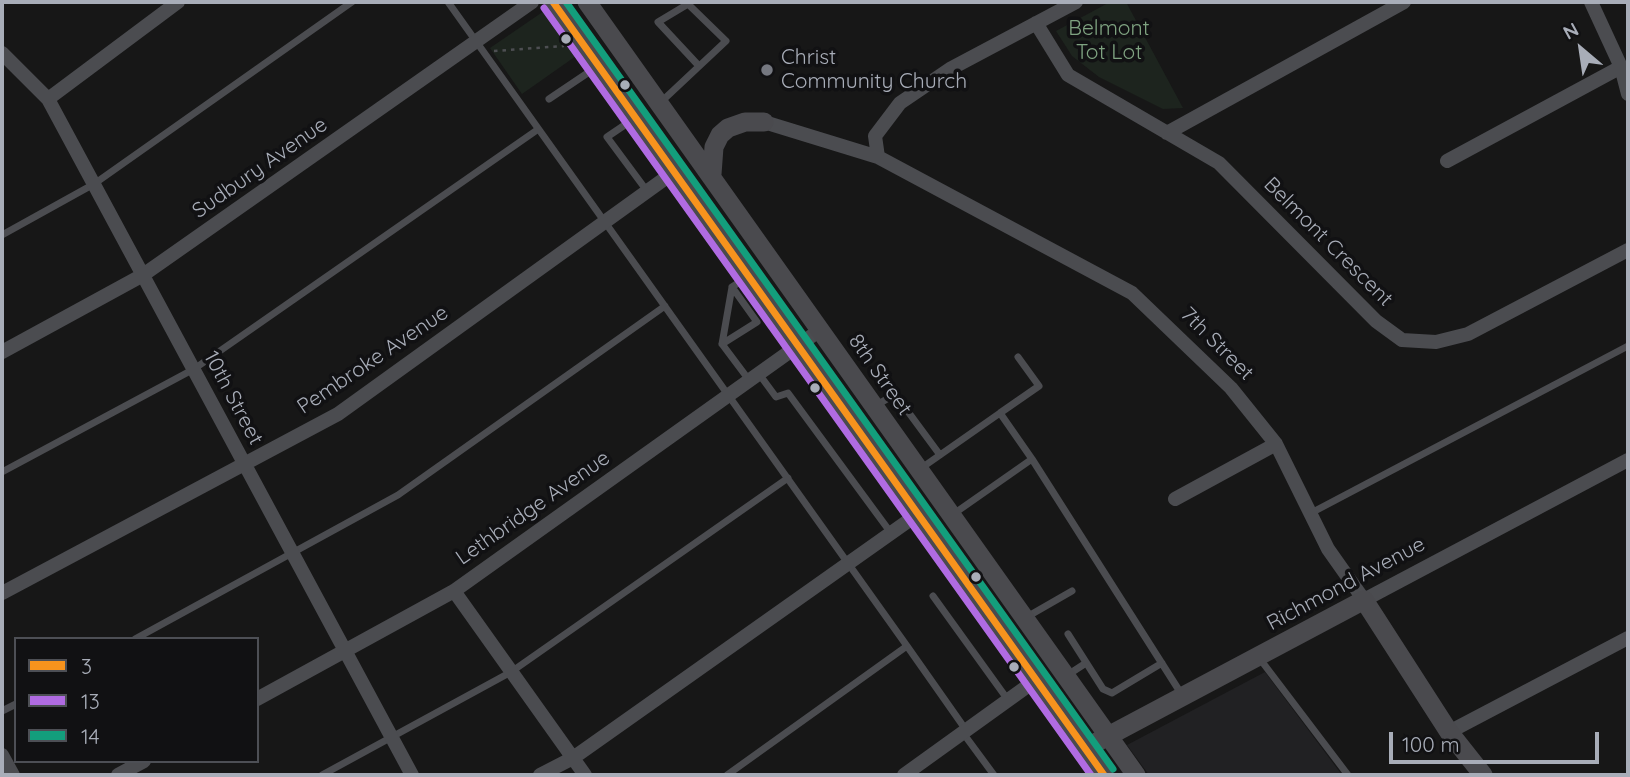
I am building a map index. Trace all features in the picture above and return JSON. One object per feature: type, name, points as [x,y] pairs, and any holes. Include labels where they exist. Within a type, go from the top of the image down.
[{"type":"main road","points":[[554,2],[1104,775]]},
{"type":"main road","name":"8th Street","points":[[587,2],[712,174],[1136,775]]},
{"type":"main road","points":[[712,174],[714,147],[720,135],[728,128],[745,122],[764,122]]},
{"type":"main road","name":"Richmond Avenue","points":[[1085,749],[1364,600]]},
{"type":"main road","name":"7th Street","points":[[1364,600],[1449,732],[1483,775]]},
{"type":"street","points":[[48,99],[178,2]]},
{"type":"street","name":"Sudbury Avenue","points":[[2,352],[143,275],[532,2]]},
{"type":"street","points":[[878,157],[875,136],[900,103],[950,69],[1076,2]]},
{"type":"street","points":[[1167,132],[1404,2]]},
{"type":"street","points":[[1591,2],[1620,67],[1628,94]]},
{"type":"street","name":"Belmont Crescent","points":[[1036,23],[1068,75],[1219,163],[1376,320],[1402,340],[1436,342],[1468,334],[1628,250]]},
{"type":"street","name":"10th Street","points":[[2,52],[48,99],[412,775]]},
{"type":"street","points":[[1447,161],[1620,67]]},
{"type":"street","name":"7th Street","points":[[764,122],[878,157],[1132,293],[1231,388],[1276,444],[1328,549],[1364,600]]},
{"type":"street","name":"Pembroke Avenue","points":[[2,593],[338,414],[674,172]]},
{"type":"street","name":"Lethbridge Avenue","points":[[259,698],[454,591],[820,330]]},
{"type":"street","points":[[1175,499],[1276,444]]},
{"type":"street","name":"Richmond Avenue","points":[[1364,600],[1628,460]]},
{"type":"street","points":[[540,775],[573,758],[918,514]]},
{"type":"street","points":[[454,591],[585,775]]},
{"type":"street","points":[[1449,732],[1628,638]]},
{"type":"street","points":[[904,775],[1036,680]]},
{"type":"street","points":[[2,755],[13,775]]},
{"type":"street","points":[[118,775],[140,763]]},
{"type":"lane","points":[[2,234],[94,184],[352,2]]},
{"type":"lane","points":[[447,2],[849,563],[994,775]]},
{"type":"lane","points":[[660,102],[699,66],[726,41],[688,4],[658,22],[699,66]]},
{"type":"lane","points":[[548,99],[598,65]]},
{"type":"lane","points":[[635,117],[607,138],[648,191]]},
{"type":"lane","points":[[2,472],[194,369],[537,130]]},
{"type":"lane","points":[[722,344],[732,287],[749,276]]},
{"type":"lane","points":[[722,344],[757,322],[732,287]]},
{"type":"lane","points":[[139,637],[398,495],[665,306]]},
{"type":"lane","points":[[722,344],[776,397],[788,393],[891,533]]},
{"type":"lane","points":[[1310,514],[1628,346]]},
{"type":"lane","points":[[919,470],[1039,386],[1018,357]]},
{"type":"lane","points":[[874,407],[895,394],[940,455]]},
{"type":"lane","points":[[1000,414],[1032,459],[1183,697]]},
{"type":"lane","points":[[951,515],[1032,459]]},
{"type":"lane","points":[[322,775],[511,672],[788,478]]},
{"type":"lane","points":[[1024,619],[1072,592]]},
{"type":"lane","points":[[933,596],[1008,700]]},
{"type":"lane","points":[[1068,634],[1103,689],[1112,693],[1162,663]]},
{"type":"lane","points":[[727,775],[907,646]]},
{"type":"lane","points":[[1258,657],[1348,775]]},
{"type":"lane","points":[[1065,676],[1086,663]]},
{"type":"path","points":[[486,56],[496,51],[538,45],[562,46],[579,37]]},
{"type":"shaded area","points":[[1265,672],[1342,775],[1149,775],[1127,745]]},
{"type":"green space","name":"Belmont Tot Lot","points":[[1110,2],[1126,2],[1183,108],[1163,109],[1099,77],[1072,56],[1056,31]]},
{"type":"green space","points":[[544,11],[576,56],[522,94],[490,48]]},
{"type":"transit line","name":"3","points":[[553,2],[1104,775]]},
{"type":"transit line","name":"14","points":[[566,2],[1113,769]]},
{"type":"transit line","name":"13","points":[[544,8],[1091,775]]},
{"type":"place","name":"Christ Community Church","points":[[767,70]]}]
